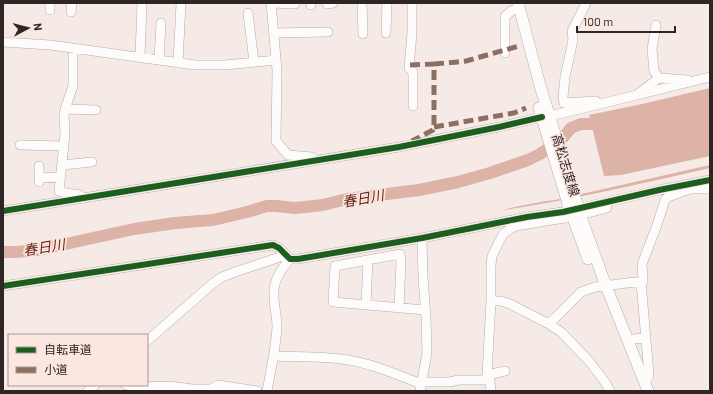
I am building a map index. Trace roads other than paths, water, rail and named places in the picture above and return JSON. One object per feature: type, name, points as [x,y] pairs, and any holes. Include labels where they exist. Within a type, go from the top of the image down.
[{"type":"main road","name":"高松志度線","points":[[514,5],[541,89],[547,119],[575,210],[640,391]]},
{"type":"main road","name":"高松志度線","points":[[602,286],[628,342],[648,391]]},
{"type":"street","points":[[140,58],[142,3]]},
{"type":"street","points":[[178,63],[181,3]]},
{"type":"street","points":[[295,4],[272,3],[277,70],[276,141],[288,155],[326,159]]},
{"type":"street","points":[[327,3],[333,4]]},
{"type":"street","points":[[362,3],[363,34]]},
{"type":"street","points":[[386,33],[387,3]]},
{"type":"street","points":[[412,3],[412,33],[409,68],[413,72],[413,106]]},
{"type":"street","points":[[586,3],[572,31],[573,40],[565,77],[563,97],[564,103],[595,100],[600,104]]},
{"type":"street","points":[[504,53],[505,16],[514,5]]},
{"type":"street","points":[[248,13],[254,62]]},
{"type":"street","points":[[160,60],[161,23]]},
{"type":"street","points":[[656,25],[652,49],[654,71],[659,78]]},
{"type":"street","points":[[274,33],[305,29],[328,32]]},
{"type":"street","points":[[3,42],[50,45],[195,65],[225,65],[276,60]]},
{"type":"street","points":[[73,49],[73,86],[64,116],[65,134],[59,191],[66,194],[93,196]]},
{"type":"street","points":[[3,211],[448,138],[547,119],[600,104],[710,77]]},
{"type":"street","points":[[635,96],[659,78],[695,81]]},
{"type":"street","points":[[65,109],[96,110]]},
{"type":"street","points":[[20,146],[64,146]]},
{"type":"street","points":[[62,165],[92,162]]},
{"type":"street","points":[[39,166],[39,181],[60,177]]},
{"type":"street","points":[[148,340],[222,277],[268,260],[288,257],[298,259],[528,220],[634,196],[689,186],[710,180]]},
{"type":"street","points":[[644,380],[648,378],[649,375],[641,282],[643,282],[642,264],[665,200],[689,186],[710,188]]},
{"type":"street","points":[[491,391],[488,377],[492,256],[503,234],[528,220]]},
{"type":"street","points":[[421,386],[427,353],[422,238]]},
{"type":"street","points":[[3,286],[273,245],[279,248],[288,257]]},
{"type":"street","points":[[399,308],[400,254],[335,266],[333,302],[399,308],[426,310]]},
{"type":"street","points":[[267,391],[274,356],[277,325],[274,291],[279,275],[288,257]]},
{"type":"street","points":[[366,305],[368,260]]},
{"type":"street","points":[[549,324],[581,292],[594,287],[611,284],[641,282]]},
{"type":"street","points":[[491,301],[501,301],[510,304],[549,324],[561,332],[590,361],[610,391]]},
{"type":"street","points":[[628,342],[633,339],[646,338]]},
{"type":"street","points":[[274,356],[323,357],[349,360],[384,370],[421,386],[488,377],[505,371]]},
{"type":"street","points":[[131,388],[169,386],[192,389],[211,389],[218,385],[256,391]]},
{"type":"waterway","name":"春日川","points":[[3,252],[38,250],[134,229],[175,223],[213,220],[267,206],[295,208],[323,205],[347,199],[419,190],[458,182],[528,160],[561,140],[571,128],[581,124],[597,124],[607,126]]}]
